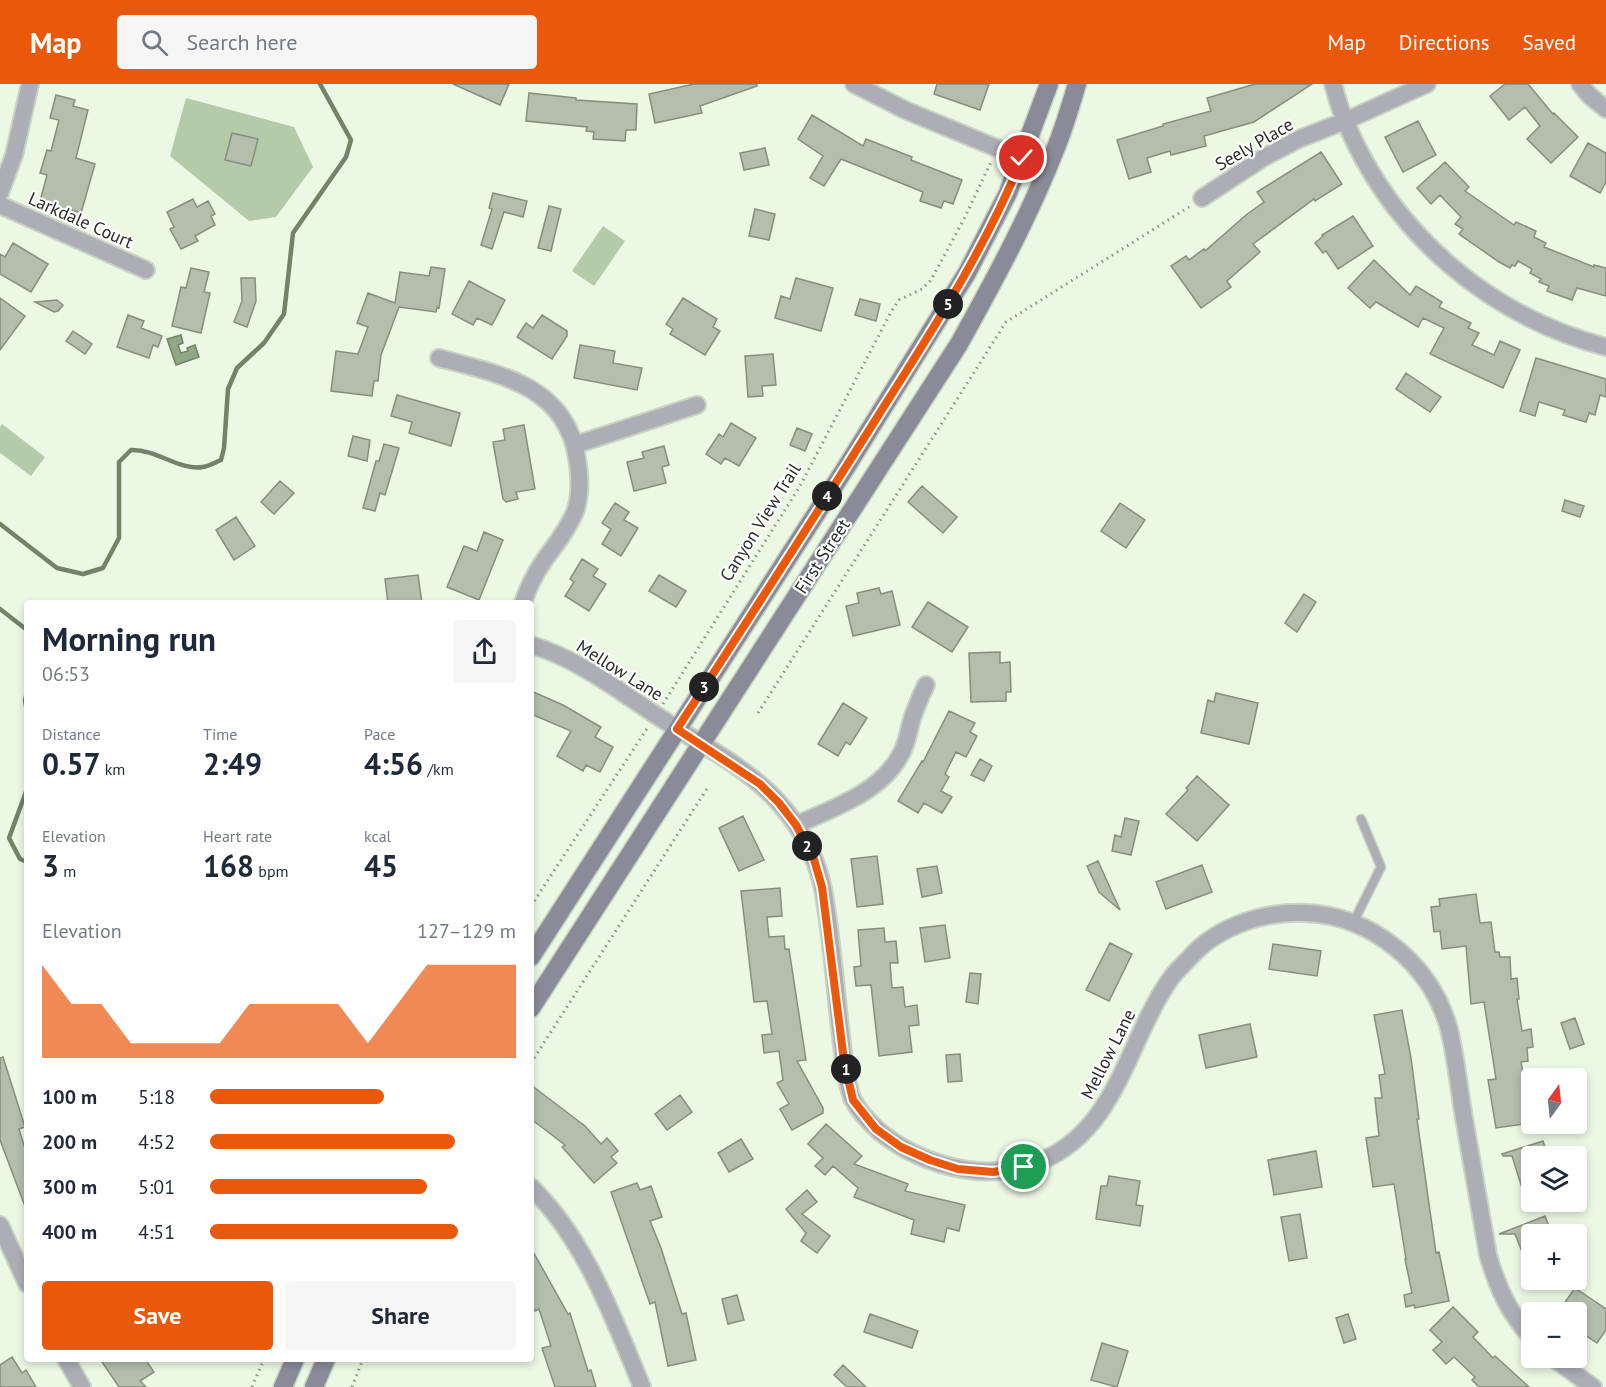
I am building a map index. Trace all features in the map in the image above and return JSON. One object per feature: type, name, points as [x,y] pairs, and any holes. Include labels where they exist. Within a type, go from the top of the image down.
[{"type":"main road","name":"First Street","points":[[534,952],[968,273],[1008,193],[1049,84]]},
{"type":"main road","name":"First Street","points":[[534,1003],[958,344],[1003,264],[1058,145],[1077,84]]},
{"type":"main road","points":[[283,1387],[294,1362]]},
{"type":"main road","points":[[314,1387],[325,1362]]},
{"type":"street","points":[[0,193],[14,155],[30,84]]},
{"type":"street","points":[[854,84],[905,110],[1047,169]]},
{"type":"street","points":[[1333,84],[1345,121],[1360,154],[1387,197],[1411,228],[1457,273],[1523,316],[1557,331],[1606,347]]},
{"type":"street","name":"Seely Place","points":[[1202,198],[1263,158],[1299,139],[1427,84]]},
{"type":"street","points":[[1580,84],[1606,109]]},
{"type":"street","name":"Larkdale Court","points":[[0,205],[146,270]]},
{"type":"street","points":[[439,358],[506,376],[530,387],[558,412],[575,445],[580,478],[576,510],[564,535],[542,563],[529,585],[524,600]]},
{"type":"street","points":[[575,445],[697,405]]},
{"type":"street","name":"Mellow Lane","points":[[534,646],[570,660],[760,784],[796,825],[813,856],[822,887],[844,1061],[853,1100],[876,1129],[901,1147],[930,1160],[958,1169],[993,1172],[1024,1167],[1054,1155],[1080,1137],[1095,1121],[1106,1104],[1159,998],[1172,977],[1197,950],[1229,929],[1272,915],[1317,914],[1353,923],[1383,938],[1403,953],[1417,968],[1436,998],[1448,1027],[1488,1255],[1506,1304],[1521,1326]]},
{"type":"street","points":[[796,825],[854,798],[872,786],[887,771],[902,752],[926,685]]},
{"type":"street","points":[[534,1190],[550,1205],[600,1286],[642,1387]]},
{"type":"street","points":[[0,1225],[24,1277]]},
{"type":"street","points":[[68,1362],[82,1387]]},
{"type":"street","points":[[1567,1368],[1593,1387]]},
{"type":"lane","points":[[1353,923],[1381,867],[1361,819]]},
{"type":"path","name":"Canyon View Trail","points":[[534,901],[656,715],[800,486],[891,312],[899,300],[922,289],[932,280],[964,219],[996,148]]},
{"type":"path","points":[[758,713],[1006,322],[1202,198]]},
{"type":"path","points":[[534,1058],[708,787]]},
{"type":"path","points":[[252,1387],[263,1362]]},
{"type":"path","points":[[352,1387],[362,1362]]},
{"type":"shaded area","points":[[186,98],[294,127],[313,167],[276,217],[249,221],[170,156]]},
{"type":"shaded area","points":[[603,226],[625,241],[594,286],[572,271]]},
{"type":"shaded area","points":[[181,335],[183,343],[178,345],[181,353],[195,345],[199,357],[176,365],[167,339]]},
{"type":"shaded area","points":[[2,424],[45,457],[31,476],[0,453]]},
{"type":"building","points":[[453,84],[509,84],[500,105]]},
{"type":"building","points":[[694,84],[757,84],[757,86],[700,106],[702,113],[655,123],[649,94]]},
{"type":"building","points":[[937,84],[989,84],[980,110],[934,94]]},
{"type":"building","points":[[1255,84],[1312,84],[1254,122],[1204,136],[1206,146],[1171,155],[1170,151],[1147,158],[1151,172],[1129,179],[1117,140],[1211,111],[1207,98]]},
{"type":"building","points":[[1505,84],[1528,84],[1553,114],[1578,137],[1551,163],[1527,139],[1540,126],[1525,107],[1509,120],[1490,96]]},
{"type":"building","points":[[529,93],[576,98],[576,100],[637,104],[636,130],[626,130],[625,141],[593,139],[594,132],[586,131],[587,127],[526,121]]},
{"type":"building","points":[[56,95],[75,100],[73,106],[88,110],[76,158],[95,164],[81,213],[40,201],[47,175],[40,173],[47,150],[51,151],[59,120],[50,118]]},
{"type":"building","points":[[812,115],[863,146],[866,139],[962,180],[953,204],[944,201],[941,208],[920,201],[923,192],[841,159],[824,186],[810,178],[823,156],[798,139]]},
{"type":"building","points":[[1418,121],[1436,155],[1403,172],[1385,137]]},
{"type":"building","points":[[232,133],[258,139],[251,166],[225,160]]},
{"type":"building","points":[[1588,143],[1606,153],[1606,182],[1600,193],[1570,176]]},
{"type":"building","points":[[765,148],[769,165],[744,170],[740,153]]},
{"type":"building","points":[[1321,152],[1342,184],[1315,201],[1314,199],[1253,244],[1260,252],[1227,281],[1231,287],[1201,308],[1171,266],[1186,256],[1189,260],[1204,249],[1205,251],[1264,202],[1257,192]]},
{"type":"building","points":[[1445,162],[1469,187],[1465,191],[1514,225],[1516,222],[1536,231],[1534,237],[1546,243],[1544,247],[1594,267],[1594,265],[1606,268],[1606,296],[1577,288],[1572,300],[1547,291],[1549,286],[1539,282],[1541,279],[1530,273],[1532,269],[1518,261],[1510,268],[1459,234],[1463,229],[1455,224],[1461,217],[1440,195],[1431,204],[1417,188]]},
{"type":"building","points":[[493,193],[527,201],[523,217],[504,212],[492,249],[481,245],[492,209],[489,208]]},
{"type":"building","points":[[193,199],[197,207],[208,201],[215,214],[211,216],[215,225],[195,236],[198,241],[181,249],[170,229],[174,227],[167,212]]},
{"type":"building","points":[[549,206],[561,209],[551,251],[538,248]]},
{"type":"building","points":[[755,209],[775,214],[769,240],[749,236]]},
{"type":"building","points":[[1353,216],[1373,246],[1338,269],[1326,251],[1323,253],[1315,243],[1322,235]]},
{"type":"building","points":[[13,243],[48,264],[31,292],[0,274],[0,254],[5,257]]},
{"type":"building","points":[[1374,260],[1410,295],[1416,286],[1442,302],[1439,307],[1471,323],[1468,328],[1479,333],[1472,345],[1494,355],[1500,341],[1520,350],[1503,388],[1430,354],[1444,328],[1423,318],[1418,327],[1376,302],[1370,308],[1348,288]]},
{"type":"building","points":[[431,267],[445,269],[439,308],[437,307],[436,312],[399,307],[381,355],[378,381],[374,381],[372,396],[331,391],[336,351],[358,354],[368,327],[357,323],[368,293],[395,303],[400,272],[429,276]]},
{"type":"building","points":[[191,268],[209,272],[204,292],[210,293],[201,333],[172,326],[181,287],[186,288]]},
{"type":"building","points":[[241,278],[255,278],[256,301],[247,327],[234,322],[242,301]]},
{"type":"building","points":[[796,278],[833,288],[821,331],[775,318],[781,296],[790,299]]},
{"type":"building","points":[[469,281],[505,300],[492,325],[477,318],[473,325],[452,314]]},
{"type":"building","points":[[0,298],[25,316],[0,350]]},
{"type":"building","points":[[683,298],[717,319],[713,327],[720,331],[705,355],[670,334],[673,329],[666,324]]},
{"type":"building","points":[[860,299],[880,304],[876,321],[855,315]]},
{"type":"building","points":[[57,300],[63,305],[54,312],[35,302]]},
{"type":"building","points":[[128,315],[144,321],[141,328],[162,336],[158,347],[153,345],[149,358],[117,347]]},
{"type":"building","points":[[542,315],[567,331],[567,336],[552,359],[517,337],[526,323],[533,328]]},
{"type":"building","points":[[73,331],[92,344],[85,354],[66,341]]},
{"type":"building","points":[[580,345],[615,351],[613,363],[642,368],[637,390],[574,378]]},
{"type":"building","points":[[773,354],[776,385],[762,386],[763,396],[748,397],[745,356]]},
{"type":"building","points":[[1536,358],[1606,379],[1606,397],[1600,395],[1595,415],[1589,413],[1586,422],[1563,415],[1565,410],[1539,402],[1535,416],[1520,411]]},
{"type":"building","points":[[1406,373],[1441,397],[1430,412],[1396,389]]},
{"type":"building","points":[[397,395],[460,413],[451,446],[409,433],[412,422],[391,416]]},
{"type":"building","points":[[731,423],[756,438],[739,466],[725,458],[721,464],[706,454],[719,434],[723,437]]},
{"type":"building","points":[[524,425],[535,489],[516,492],[518,499],[506,502],[503,499],[493,442],[505,440],[503,429]]},
{"type":"building","points":[[797,428],[812,434],[805,451],[790,445]]},
{"type":"building","points":[[353,436],[370,440],[367,461],[348,456]]},
{"type":"building","points":[[384,444],[399,448],[385,495],[380,493],[375,511],[363,508],[376,461],[379,461]]},
{"type":"building","points":[[664,446],[669,465],[662,467],[666,483],[634,491],[627,462],[644,458],[642,452]]},
{"type":"building","points":[[280,481],[294,493],[274,514],[261,502]]},
{"type":"building","points":[[922,486],[957,517],[943,533],[908,502]]},
{"type":"building","points":[[1565,500],[1584,506],[1580,517],[1562,511]]},
{"type":"building","points":[[615,503],[629,512],[624,520],[638,528],[621,556],[602,544],[611,529],[602,523]]},
{"type":"building","points":[[1120,503],[1145,520],[1126,548],[1101,531]]},
{"type":"building","points":[[236,517],[255,546],[234,560],[216,530]]},
{"type":"building","points":[[484,532],[503,540],[479,600],[447,587],[464,546],[477,551]]},
{"type":"building","points":[[582,559],[598,569],[593,576],[606,584],[589,611],[565,596],[574,582],[570,579]]},
{"type":"building","points":[[418,575],[422,600],[388,600],[385,579]]},
{"type":"building","points":[[659,575],[686,591],[676,607],[649,591]]},
{"type":"building","points":[[879,588],[881,594],[892,591],[900,625],[853,636],[846,606],[859,603],[857,593]]},
{"type":"building","points":[[1304,594],[1316,602],[1297,632],[1285,623]]},
{"type":"building","points":[[928,602],[968,627],[952,652],[912,627]]},
{"type":"building","points":[[1000,652],[1000,663],[1010,662],[1011,692],[1006,692],[1006,701],[971,702],[969,653]]},
{"type":"building","points":[[534,692],[563,705],[601,727],[595,737],[613,747],[600,772],[586,765],[583,771],[557,756],[571,731],[534,715]]},
{"type":"building","points":[[1216,693],[1258,703],[1249,744],[1201,733],[1208,700],[1214,702]]},
{"type":"building","points":[[843,703],[867,718],[850,745],[846,742],[838,756],[818,744]]},
{"type":"building","points":[[949,711],[975,723],[970,732],[977,736],[966,757],[956,752],[945,774],[949,777],[941,791],[952,797],[942,813],[924,803],[918,813],[898,801],[923,762]]},
{"type":"building","points":[[980,759],[992,766],[984,781],[971,775]]},
{"type":"building","points":[[1197,776],[1229,805],[1197,841],[1166,814],[1188,790],[1186,788]]},
{"type":"building","points":[[743,816],[764,860],[739,871],[719,828]]},
{"type":"building","points":[[1125,818],[1139,821],[1131,855],[1112,851],[1115,835],[1121,837]]},
{"type":"building","points":[[877,856],[883,904],[857,907],[851,859]]},
{"type":"building","points":[[1098,861],[1120,910],[1099,892],[1087,866]]},
{"type":"building","points":[[1202,865],[1212,892],[1166,909],[1156,882]]},
{"type":"building","points":[[937,866],[942,893],[922,897],[917,869]]},
{"type":"building","points":[[780,888],[782,916],[767,917],[769,937],[784,936],[785,949],[789,949],[806,1060],[797,1061],[823,1108],[823,1113],[792,1130],[780,1109],[789,1104],[777,1083],[783,1080],[779,1051],[764,1053],[762,1035],[772,1034],[767,1001],[754,1002],[741,891]]},
{"type":"building","points":[[1476,894],[1480,923],[1491,922],[1495,952],[1499,952],[1500,957],[1510,957],[1511,979],[1517,978],[1519,999],[1517,999],[1522,1031],[1531,1029],[1533,1047],[1527,1048],[1528,1061],[1521,1062],[1521,1125],[1496,1128],[1488,1080],[1496,1079],[1484,1002],[1471,1004],[1466,946],[1442,949],[1440,931],[1434,932],[1431,907],[1440,906],[1439,899]]},
{"type":"building","points":[[945,925],[950,958],[925,962],[920,928]]},
{"type":"building","points":[[884,928],[885,942],[896,941],[898,963],[890,963],[892,988],[903,987],[905,1007],[917,1005],[919,1025],[909,1026],[912,1052],[879,1056],[871,985],[856,986],[854,967],[861,966],[858,930]]},
{"type":"building","points":[[1110,943],[1132,954],[1109,1001],[1086,990]]},
{"type":"building","points":[[1273,944],[1321,951],[1317,976],[1269,969]]},
{"type":"building","points":[[970,973],[981,974],[978,1004],[966,1002]]},
{"type":"building","points":[[1402,1010],[1411,1058],[1419,1119],[1417,1119],[1436,1253],[1439,1252],[1449,1301],[1415,1308],[1414,1305],[1406,1307],[1404,1295],[1412,1293],[1394,1184],[1373,1187],[1366,1138],[1379,1136],[1375,1098],[1382,1098],[1379,1075],[1385,1074],[1374,1015]]},
{"type":"building","points":[[1575,1018],[1584,1044],[1570,1049],[1561,1023]]},
{"type":"building","points":[[1250,1024],[1257,1057],[1206,1068],[1199,1035]]},
{"type":"building","points":[[960,1054],[962,1081],[948,1082],[946,1055]]},
{"type":"building","points":[[3,1057],[24,1124],[24,1127],[19,1129],[24,1145],[24,1204],[0,1140],[0,1058]]},
{"type":"building","points":[[534,1087],[585,1126],[601,1144],[607,1138],[618,1151],[611,1157],[617,1163],[594,1183],[562,1147],[565,1145],[534,1121]]},
{"type":"building","points":[[680,1095],[692,1112],[667,1130],[655,1114]]},
{"type":"building","points":[[826,1124],[862,1156],[854,1164],[908,1184],[905,1191],[965,1205],[959,1231],[947,1228],[944,1242],[911,1234],[914,1220],[854,1197],[858,1188],[833,1166],[825,1175],[815,1166],[823,1158],[808,1144]]},
{"type":"building","points":[[741,1139],[753,1159],[729,1172],[718,1153]]},
{"type":"building","points":[[1543,1141],[1545,1146],[1527,1146]]},
{"type":"building","points":[[1521,1148],[1521,1185],[1512,1156],[1502,1154]]},
{"type":"building","points":[[1316,1151],[1322,1187],[1274,1195],[1268,1160]]},
{"type":"building","points":[[1109,1176],[1140,1181],[1136,1205],[1143,1206],[1140,1226],[1096,1219],[1101,1186],[1107,1186]]},
{"type":"building","points":[[637,1183],[640,1190],[651,1186],[662,1217],[650,1221],[682,1314],[686,1313],[696,1360],[668,1366],[655,1302],[650,1304],[611,1192]]},
{"type":"building","points":[[807,1190],[817,1202],[802,1214],[830,1236],[817,1253],[801,1241],[806,1233],[786,1209]]},
{"type":"building","points":[[1300,1214],[1307,1258],[1289,1261],[1281,1217]]},
{"type":"building","points":[[1545,1216],[1548,1224],[1525,1224]]},
{"type":"building","points":[[1521,1225],[1521,1249],[1515,1234],[1499,1234]]},
{"type":"building","points":[[534,1253],[568,1314],[570,1313],[588,1371],[591,1370],[596,1387],[555,1387],[542,1348],[551,1346],[539,1309],[535,1311]]},
{"type":"building","points":[[1574,1290],[1578,1290],[1606,1309],[1606,1330],[1597,1343],[1587,1336],[1587,1302],[1565,1302]]},
{"type":"building","points":[[737,1295],[744,1320],[728,1324],[722,1299]]},
{"type":"building","points":[[1453,1307],[1478,1332],[1473,1337],[1493,1358],[1495,1356],[1529,1387],[1479,1387],[1472,1380],[1475,1377],[1454,1357],[1446,1364],[1433,1350],[1442,1342],[1430,1330]]},
{"type":"building","points":[[870,1314],[918,1331],[912,1348],[864,1332]]},
{"type":"building","points":[[1348,1314],[1356,1339],[1344,1343],[1336,1318]]},
{"type":"building","points":[[1102,1343],[1128,1351],[1117,1387],[1091,1380]]},
{"type":"building","points":[[12,1357],[22,1373],[26,1370],[36,1387],[0,1387],[0,1365]]},
{"type":"building","points":[[102,1362],[147,1362],[154,1372],[140,1381],[146,1387],[119,1387]]},
{"type":"building","points":[[843,1365],[866,1387],[847,1387],[834,1375]]},
{"type":"waterway","points":[[0,524],[57,568],[83,574],[103,568],[119,538],[119,462],[131,450],[150,453],[185,466],[205,466],[221,460],[224,448],[228,389],[237,368],[264,343],[284,314],[293,233],[346,157],[351,140],[320,84]]},
{"type":"waterway","points":[[0,609],[24,628]]},
{"type":"waterway","points":[[24,797],[9,838],[20,859],[24,861]]},
{"type":"route","points":[[1022,158],[1008,193],[968,273],[677,729],[760,784],[796,825],[813,856],[822,887],[844,1061],[853,1100],[876,1129],[901,1147],[930,1160],[958,1169],[993,1172],[1024,1167]]}]
